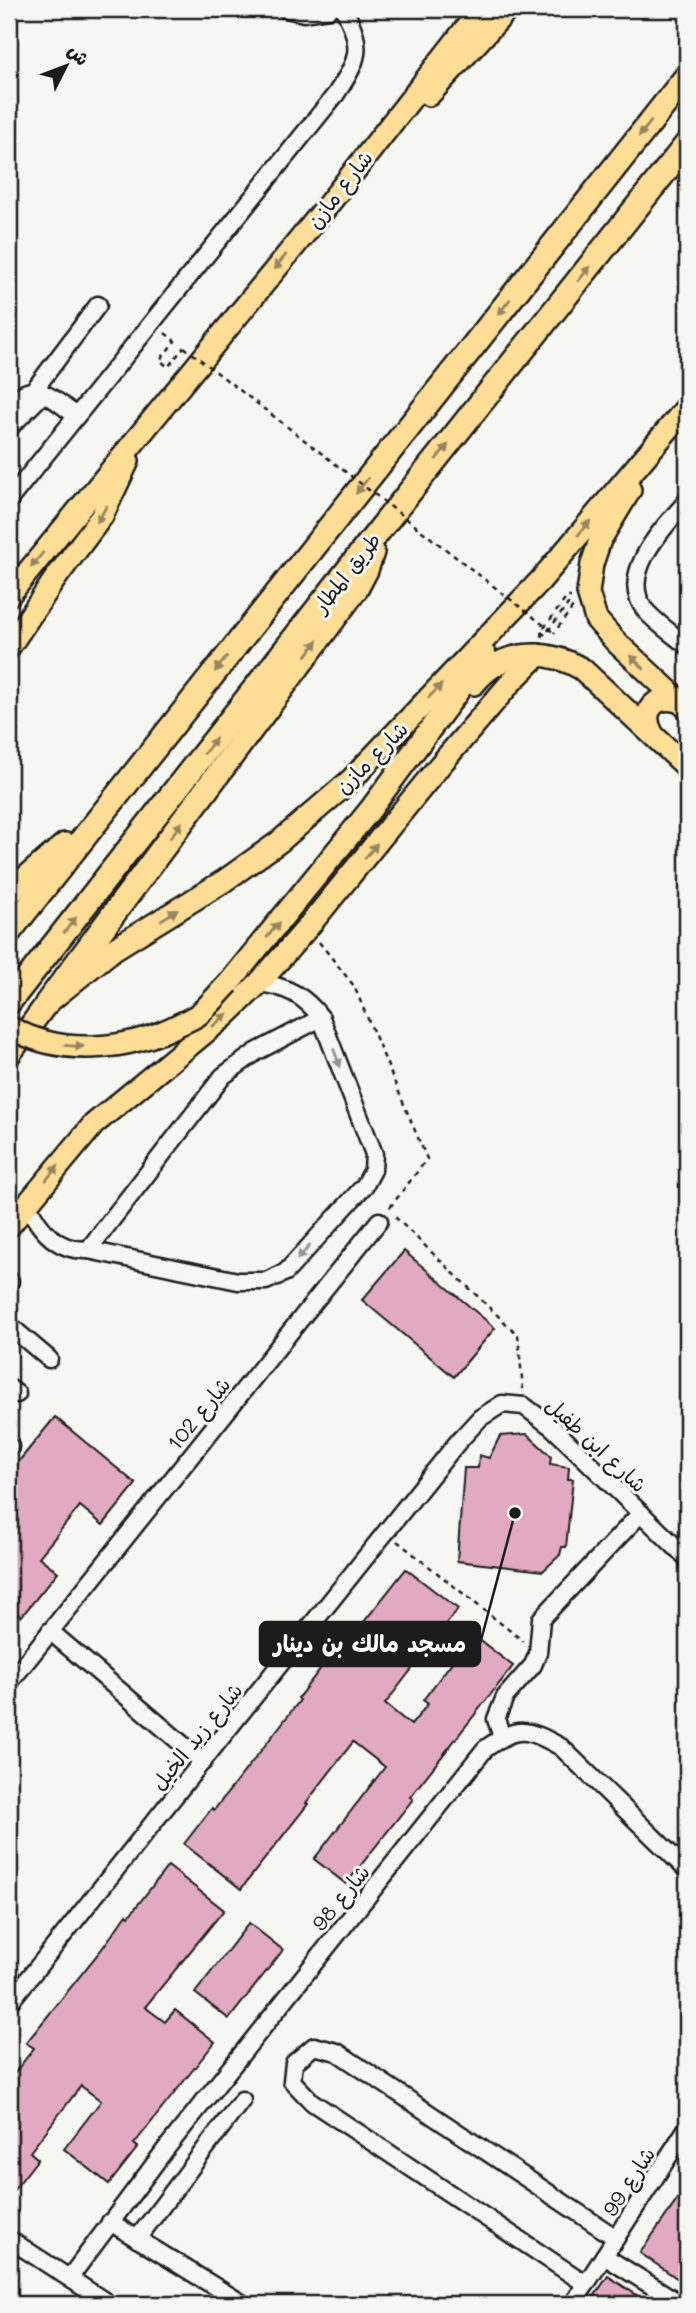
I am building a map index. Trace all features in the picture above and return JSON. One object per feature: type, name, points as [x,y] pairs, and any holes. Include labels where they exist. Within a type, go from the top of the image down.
[{"type":"highway","name":"طريق المطار","points":[[9,932],[687,76]]},
{"type":"highway","name":"طريق المطار","points":[[9,1002],[687,144]]},
{"type":"highway","points":[[47,1003],[356,589],[366,570],[377,533]]},
{"type":"highway","points":[[9,892],[104,811]]},
{"type":"main road","name":"شارع مازن","points":[[9,595],[324,210],[481,9]]},
{"type":"main road","points":[[324,210],[508,9]]},
{"type":"main road","name":"شارع مازن","points":[[9,1055],[47,1003],[114,949],[224,881],[279,842],[351,780],[540,580],[687,407]]},
{"type":"main road","points":[[9,647],[102,516],[142,431]]},
{"type":"main road","points":[[659,440],[600,540],[588,593],[596,620],[684,705]]},
{"type":"main road","points":[[370,810],[540,580]]},
{"type":"main road","points":[[9,1226],[94,1124],[225,1016],[259,983],[512,681],[541,655]]},
{"type":"main road","points":[[9,1027],[21,1034],[65,1046],[112,1047],[157,1036],[198,1015],[229,983],[478,679],[510,658],[541,655],[568,661],[582,669],[687,767]]},
{"type":"main road","points":[[652,733],[647,724],[653,705],[661,699],[671,698],[684,705]]},
{"type":"street","points":[[286,9],[304,13],[329,9]]},
{"type":"street","points":[[9,500],[342,86],[352,70],[358,52],[350,19],[344,9]]},
{"type":"street","points":[[9,428],[39,392],[98,305]]},
{"type":"street","points":[[9,405],[24,392],[39,392],[76,416]]},
{"type":"street","points":[[687,501],[649,547],[637,572],[638,595],[645,610],[687,646]]},
{"type":"street","points":[[27,1203],[37,1223],[53,1239],[73,1251],[88,1250],[238,1281],[266,1280],[286,1272],[365,1185],[373,1170],[374,1154],[321,1018],[297,994],[285,988],[259,983]]},
{"type":"street","points":[[88,1250],[223,1076],[256,1052],[321,1018]]},
{"type":"street","name":"شارع 102","points":[[9,1683],[379,1221]]},
{"type":"street","points":[[9,1325],[49,1359]]},
{"type":"street","name":"شارع ابن طفيل","points":[[502,1404],[524,1406],[552,1427],[687,1558]]},
{"type":"street","name":"شارع زيد الخيل","points":[[9,2003],[457,1443],[480,1418],[502,1404]]},
{"type":"street","points":[[641,1513],[541,1619],[538,1653],[533,1665],[505,1697],[496,1718],[502,1737],[516,1731],[540,1736],[561,1747],[687,1870]]},
{"type":"street","points":[[50,1631],[203,1762]]},
{"type":"street","name":"شارع 98","points":[[69,2277],[173,2139],[485,1749],[502,1737]]},
{"type":"street","points":[[586,2284],[312,2102],[292,2081],[294,2063],[314,2046],[338,2052],[616,2238]]},
{"type":"street","points":[[137,2239],[242,2100]]},
{"type":"street","name":"شارع 99","points":[[573,2304],[687,2128]]},
{"type":"street","points":[[110,2222],[243,2304]]},
{"type":"street","points":[[9,2239],[109,2304]]},
{"type":"street","points":[[604,2256],[681,2304]]},
{"type":"path","points":[[175,341],[160,360],[168,367],[184,347],[554,633],[573,607],[568,604],[545,635],[541,632]]},
{"type":"path","points":[[541,655],[541,632],[567,597],[588,593]]},
{"type":"path","points":[[308,927],[354,986],[427,1159],[388,1210],[518,1335],[524,1406]]},
{"type":"path","points":[[386,1532],[538,1653]]},
{"type":"building","points":[[404,1251],[495,1328],[454,1377],[362,1300]]},
{"type":"building","points":[[55,1417],[136,1484],[103,1525],[80,1506],[39,1557],[58,1572],[21,1617],[9,1606],[9,1461],[15,1466]]},
{"type":"building","points":[[527,1434],[551,1456],[550,1464],[569,1467],[568,1479],[573,1479],[566,1547],[562,1547],[560,1555],[543,1571],[457,1561],[464,1468],[478,1468],[479,1455],[489,1458],[500,1436]]},
{"type":"building","points":[[406,1569],[458,1609],[385,1704],[411,1725],[428,1704],[423,1700],[473,1635],[513,1666],[410,1797],[413,1799],[346,1884],[314,1859],[385,1767],[353,1742],[241,1889],[184,1844],[263,1748],[328,1659],[332,1662]]},
{"type":"building","points":[[168,1866],[224,1910],[145,2007],[165,2022],[175,2010],[215,2042],[134,2144],[138,2147],[109,2184],[64,2149],[101,2101],[81,2086],[30,2152],[38,2159],[9,2196],[9,2080],[34,2048],[26,2043]]},
{"type":"building","points":[[249,1923],[283,1950],[229,2019],[195,1993]]},
{"type":"building","points":[[687,2186],[687,2285],[640,2253]]},
{"type":"building","points":[[608,2276],[650,2304],[589,2304]]},
{"type":"place","name":"مسجد مالك بن دينار","points":[[515,1513]]}]
